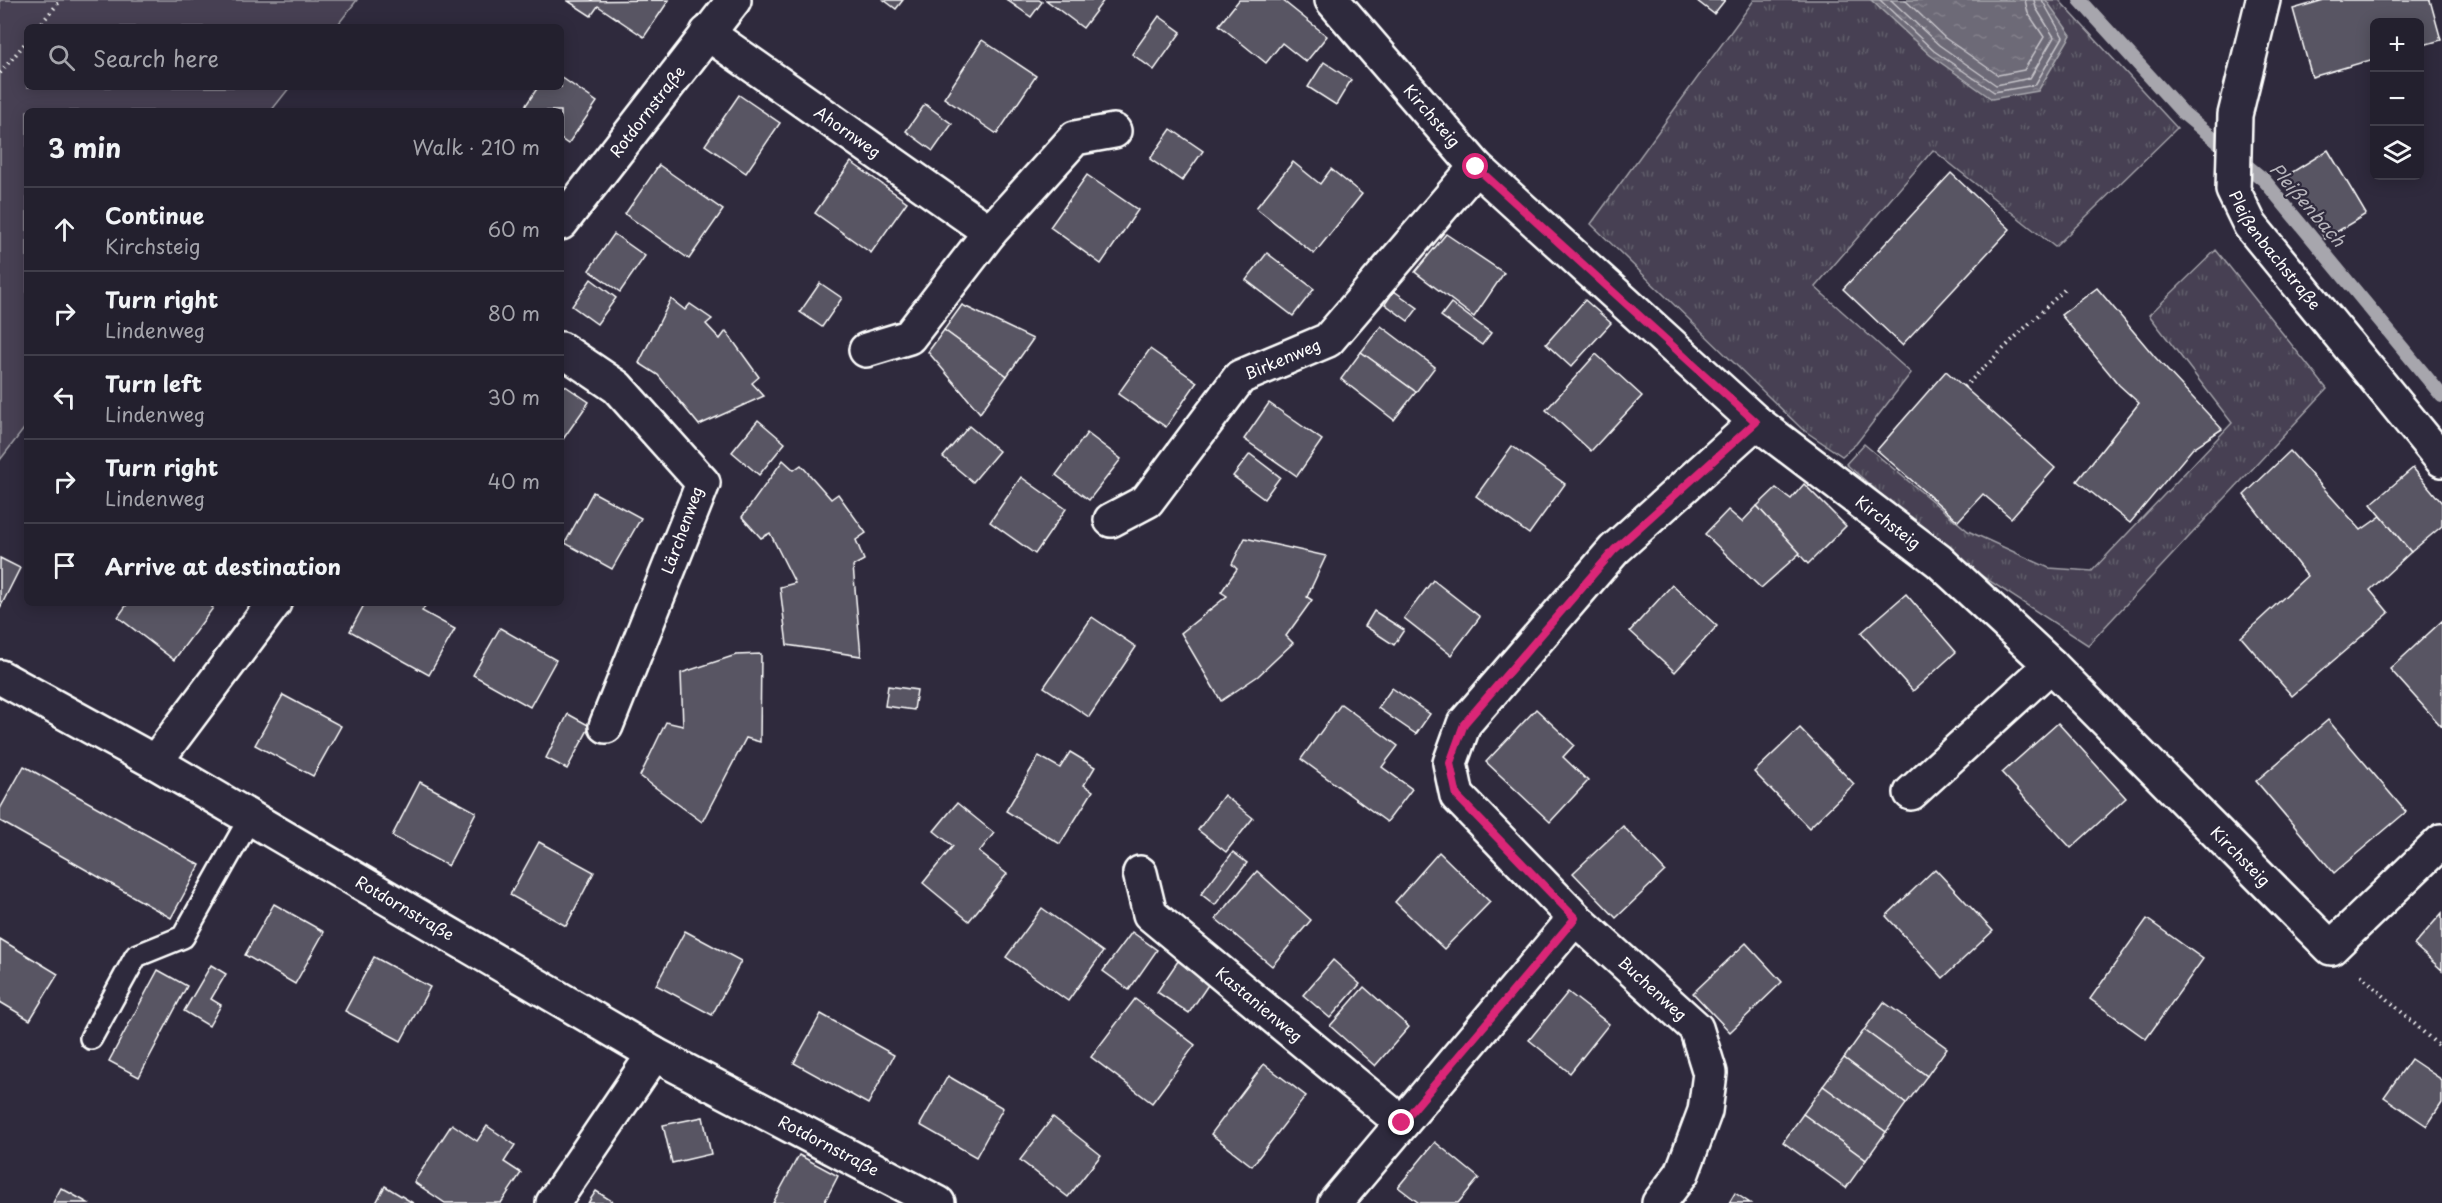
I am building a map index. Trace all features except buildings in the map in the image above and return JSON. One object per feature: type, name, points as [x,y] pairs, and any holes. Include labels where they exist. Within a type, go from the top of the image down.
[{"type":"street","name":"Rotdornstraße","points":[[564,219],[734,0]]},
{"type":"street","name":"Kirchsteig","points":[[1332,0],[1476,167],[1756,422],[1940,561],[2051,665],[2331,948]]},
{"type":"street","name":"Pleißenbachstraße","points":[[2263,0],[2235,115],[2233,190],[2250,225],[2442,460]]},
{"type":"street","name":"Ahornweg","points":[[707,33],[990,232]]},
{"type":"street","points":[[866,350],[909,337],[990,232],[1075,138],[1114,130]]},
{"type":"street","name":"Birkenweg","points":[[1111,520],[1146,501],[1240,377],[1328,340],[1476,167]]},
{"type":"street","name":"Lärchenweg","points":[[564,351],[617,387],[703,483],[606,726]]},
{"type":"street","name":"Buchenweg","points":[[1659,1203],[1682,1173],[1705,1111],[1710,1073],[1696,1028],[1575,918],[1457,796],[1450,763],[1464,724],[1614,550],[1756,422]]},
{"type":"street","points":[[155,762],[272,606]]},
{"type":"street","points":[[1911,793],[2051,665]]},
{"type":"street","name":"Rotdornstraße","points":[[0,677],[155,762],[654,1054],[938,1203]]},
{"type":"street","points":[[2331,948],[2442,841]]},
{"type":"street","name":"Kastanienweg","points":[[1140,873],[1150,914],[1402,1123]]},
{"type":"street","points":[[1335,1203],[1575,918]]},
{"type":"street","points":[[553,1203],[654,1054]]},
{"type":"lane","points":[[91,1038],[136,956],[183,937],[250,818]]},
{"type":"path","points":[[41,24],[61,0]]},
{"type":"path","points":[[0,73],[24,44]]},
{"type":"path","points":[[1964,387],[2066,288]]},
{"type":"path","points":[[2331,948],[2442,1049]]},
{"type":"green space","points":[[0,0],[357,0],[338,24],[24,24],[24,90],[288,90],[273,108],[24,108],[24,429],[0,460]]},
{"type":"green space","points":[[1754,0],[2059,0],[2177,128],[2055,247],[1933,150],[1815,287],[1911,373],[1856,444],[1842,456],[1802,429],[1591,224]]},
{"type":"green space","points":[[2216,250],[2327,389],[2088,645],[1956,559],[1846,464],[1864,444],[1968,531],[2049,568],[2092,571],[2232,423],[2149,315]]},
{"type":"water","points":[[1871,0],[2046,0],[2071,35],[2038,91],[1992,99],[1930,55]]},
{"type":"waterway","name":"Pleißenbach","points":[[2080,0],[2183,113],[2264,180],[2442,396]]},
{"type":"route","points":[[1402,1123],[1575,918],[1457,796],[1450,763],[1464,724],[1614,550],[1756,422],[1476,167]]}]
